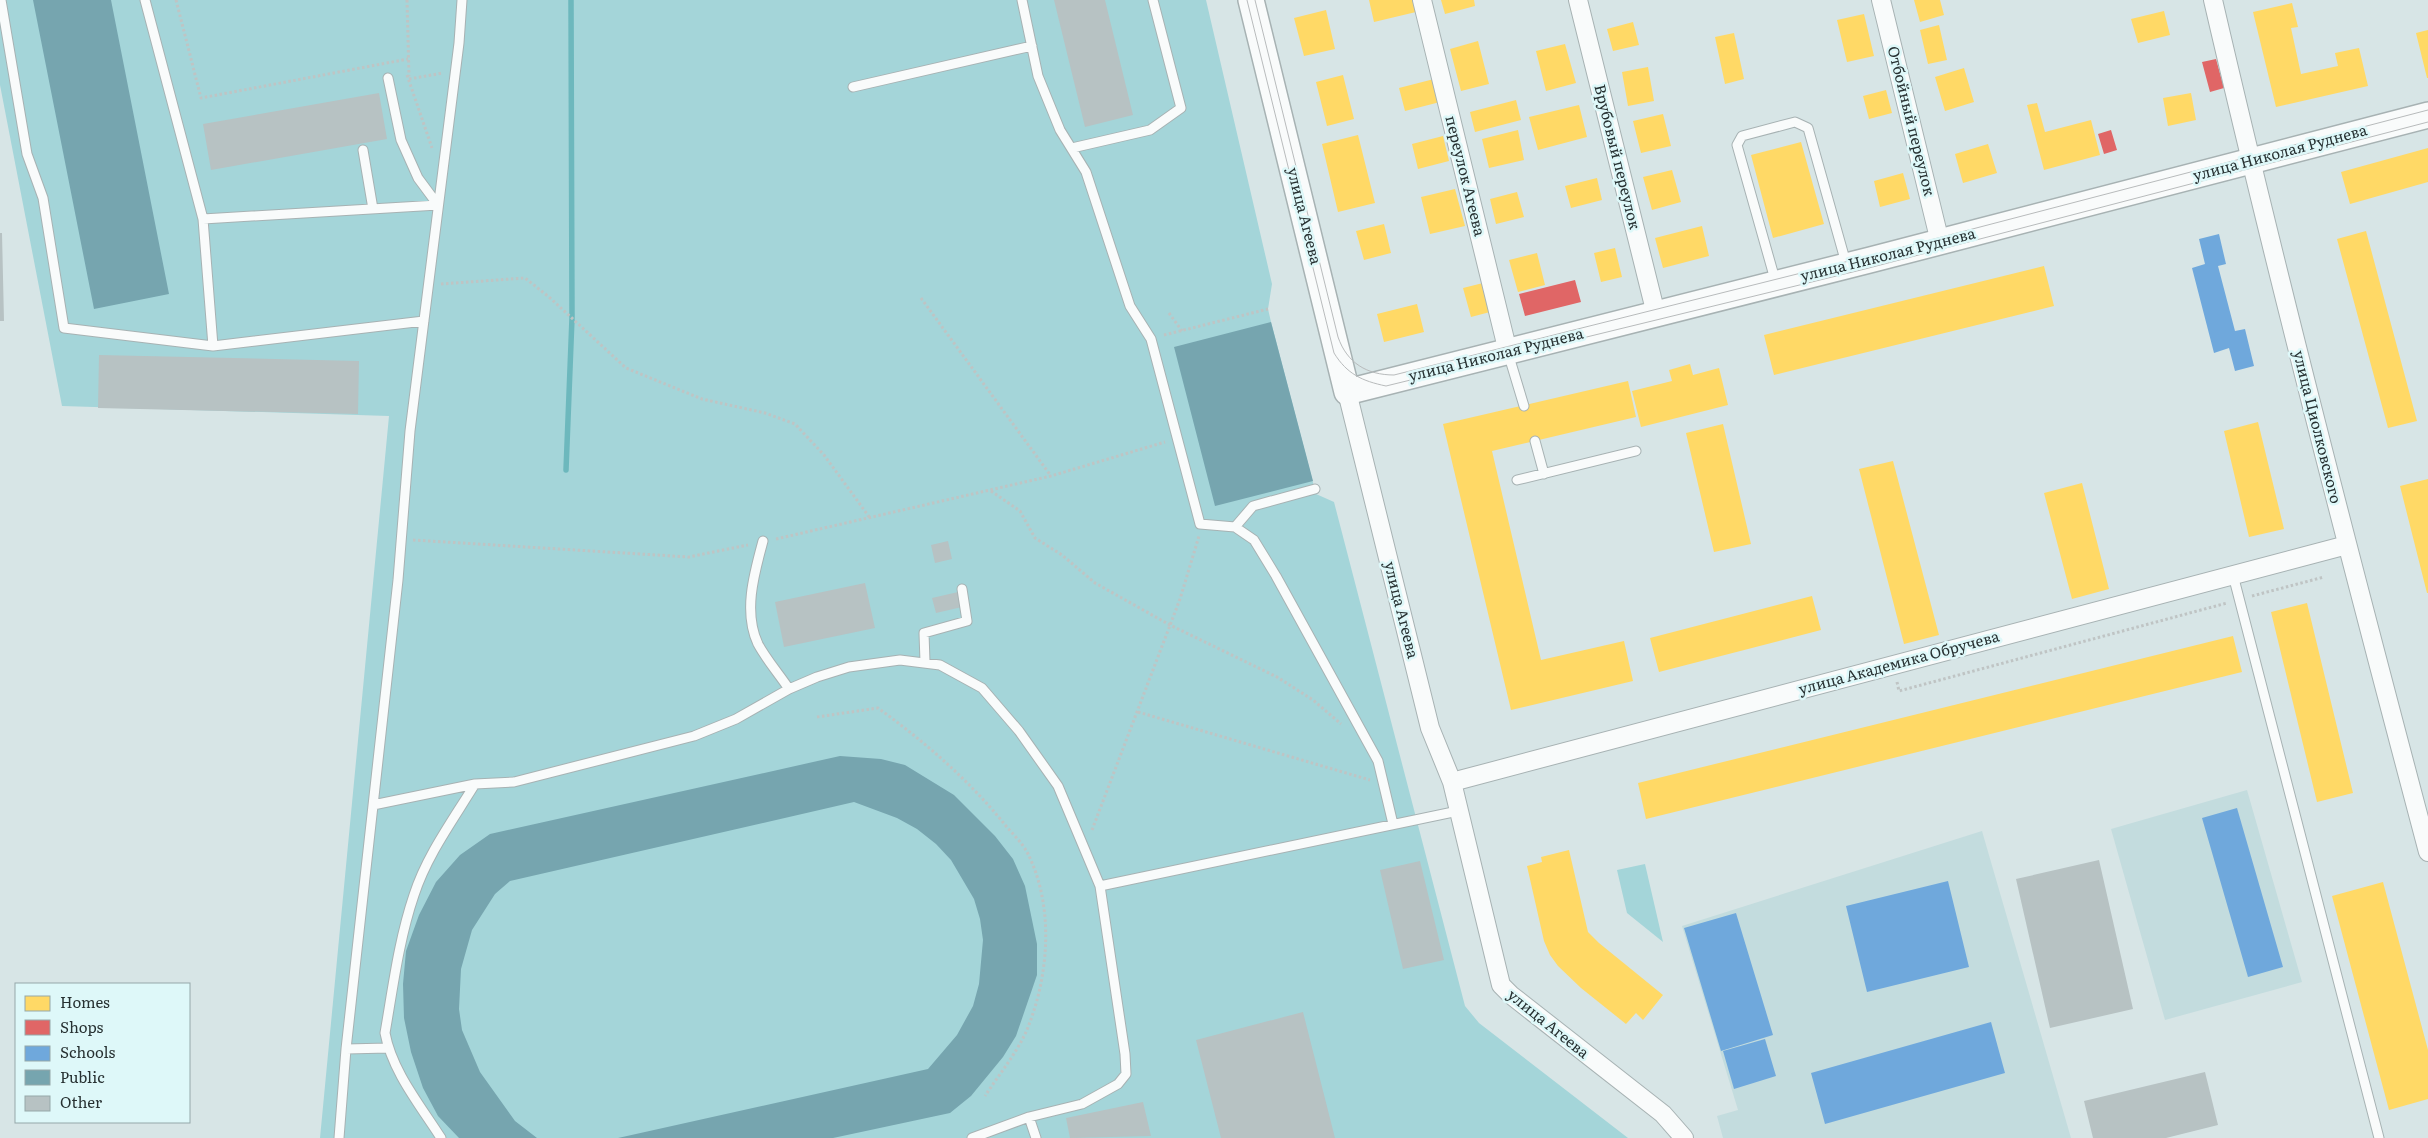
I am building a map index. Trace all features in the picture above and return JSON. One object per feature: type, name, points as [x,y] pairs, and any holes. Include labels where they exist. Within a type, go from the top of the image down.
[{"type":"street","name":"улица Агеева","points":[[1251,0],[1430,728],[1452,782],[1501,985],[1511,996],[1663,1114],[1684,1138]]},
{"type":"street","name":"переулок Агеева","points":[[1422,0],[1508,352]]},
{"type":"street","name":"Врубовый переулок","points":[[1578,0],[1656,314]]},
{"type":"street","name":"Отбойный переулок","points":[[1881,0],[1940,242]]},
{"type":"street","name":"улица Циолковского","points":[[2213,0],[2250,161],[2347,545],[2428,852]]},
{"type":"street","name":"улица Николая Руднева","points":[[1347,392],[1847,266],[2428,115]]},
{"type":"street","name":"улица Академика Обручева","points":[[1452,782],[2347,545]]},
{"type":"lane","points":[[2,0],[27,154],[43,198],[64,328],[213,346],[424,321]]},
{"type":"lane","points":[[145,0],[203,219],[213,346]]},
{"type":"lane","points":[[339,1138],[346,1049],[373,805],[410,432],[442,179],[462,0]]},
{"type":"lane","points":[[1022,0],[1038,76],[1060,130],[1086,172],[1130,306],[1151,339],[1200,524],[1235,527],[1254,540],[1276,576],[1378,761],[1393,824]]},
{"type":"lane","points":[[1072,148],[1150,130],[1181,108],[1154,0]]},
{"type":"lane","points":[[853,87],[1032,46]]},
{"type":"lane","points":[[388,78],[401,140],[418,178],[438,205]]},
{"type":"lane","points":[[1776,284],[1738,145],[1742,136],[1795,122],[1808,128],[1847,266]]},
{"type":"lane","points":[[363,150],[373,209]]},
{"type":"lane","points":[[203,219],[438,205]]},
{"type":"lane","points":[[1508,352],[1524,406]]},
{"type":"lane","points":[[1535,441],[1544,474]]},
{"type":"lane","points":[[1517,480],[1636,451]]},
{"type":"lane","points":[[1235,527],[1253,506],[1315,489]]},
{"type":"lane","points":[[763,541],[755,572],[750,614],[758,643],[789,689]]},
{"type":"lane","points":[[2233,575],[2379,1138]]},
{"type":"lane","points":[[925,662],[924,632],[966,622],[962,589]]},
{"type":"lane","points":[[373,805],[475,784],[514,782],[694,736],[736,719],[789,689],[817,677],[849,668],[900,660],[925,662],[940,665],[982,688],[1019,731],[1058,786],[1100,886],[1104,926],[1115,979],[1126,1074],[1118,1084],[1082,1104],[1029,1117],[994,1134],[979,1138]]},
{"type":"lane","points":[[441,1138],[396,1067],[388,1048],[385,1033],[404,927],[414,893],[435,848],[475,784]]},
{"type":"lane","points":[[1100,886],[1458,812]]},
{"type":"lane","points":[[346,1049],[388,1048]]},
{"type":"lane","points":[[1029,1117],[1036,1138]]},
{"type":"lane","points":[[972,1138],[994,1134]]},
{"type":"path","points":[[176,0],[201,98],[408,59]]},
{"type":"path","points":[[407,0],[409,79]]},
{"type":"path","points":[[409,79],[433,74]]},
{"type":"path","points":[[407,75],[442,179]]},
{"type":"path","points":[[428,285],[525,278],[549,296],[626,368],[702,399],[765,413],[795,424],[824,455],[870,518]]},
{"type":"path","points":[[921,298],[1051,476]]},
{"type":"path","points":[[1151,339],[1268,309]]},
{"type":"path","points":[[1169,313],[1182,331]]},
{"type":"path","points":[[400,540],[689,557],[990,491],[1051,476],[1176,438]]},
{"type":"path","points":[[990,491],[1020,511],[1035,538],[1062,555],[1095,583],[1170,625],[1277,677],[1313,700],[1346,729]]},
{"type":"path","points":[[1084,849],[1170,625],[1198,543],[1200,524]]},
{"type":"path","points":[[817,718],[878,708],[939,757],[980,794],[1027,852],[1043,898],[1045,924],[1043,982],[1026,1033],[985,1096]]},
{"type":"path","points":[[1138,712],[1370,781]]},
{"type":"shaded area","points":[[0,0],[1206,0],[1272,284],[1268,309],[1271,322],[1316,494],[1334,502],[1465,1006],[1479,1023],[1628,1138],[320,1138],[389,416],[62,406],[0,85]]},
{"type":"shaded area","points":[[2247,790],[2302,982],[2165,1020],[2111,829]]},
{"type":"shaded area","points":[[1982,831],[2071,1138],[1723,1138],[1717,1116],[1738,1110],[1682,926]]},
{"type":"shaded area","points":[[1645,864],[1663,942],[1627,913],[1617,870]]},
{"type":"building: Homes","points":[[1369,0],[1413,0],[1416,12],[1374,22]]},
{"type":"building: Homes","points":[[1441,0],[1474,0],[1475,6],[1445,14]]},
{"type":"building: Homes","points":[[1914,0],[1940,0],[1944,15],[1920,22]]},
{"type":"building: Homes","points":[[2292,3],[2298,27],[2291,28],[2301,74],[2338,66],[2335,53],[2359,48],[2368,86],[2276,107],[2253,12]]},
{"type":"building: Homes","points":[[1326,10],[1335,49],[1304,56],[1294,18]]},
{"type":"building: Homes","points":[[2164,11],[2170,35],[2138,43],[2131,19]]},
{"type":"building: Homes","points":[[1864,14],[1874,56],[1847,62],[1837,20]]},
{"type":"building: Homes","points":[[1633,22],[1639,45],[1613,51],[1607,29]]},
{"type":"building: Homes","points":[[1939,25],[1947,60],[1928,64],[1920,30]]},
{"type":"building: Homes","points":[[2428,30],[2428,78],[2427,78],[2416,33]]},
{"type":"building: Homes","points":[[1734,33],[1744,79],[1725,84],[1715,37]]},
{"type":"building: Homes","points":[[1478,41],[1489,84],[1461,91],[1450,49]]},
{"type":"building: Homes","points":[[1565,44],[1576,83],[1546,91],[1536,51]]},
{"type":"building: Homes","points":[[1648,67],[1654,101],[1628,106],[1622,72]]},
{"type":"building: Homes","points":[[1964,68],[1974,102],[1945,111],[1935,77]]},
{"type":"building: Homes","points":[[1343,75],[1354,119],[1327,126],[1316,82]]},
{"type":"building: Homes","points":[[1434,79],[1440,102],[1405,111],[1399,88]]},
{"type":"building: Homes","points":[[1886,90],[1892,113],[1869,119],[1863,96]]},
{"type":"building: Homes","points":[[2191,93],[2196,120],[2168,126],[2163,98]]},
{"type":"building: Homes","points":[[1516,100],[1521,120],[1475,132],[1470,112]]},
{"type":"building: Homes","points":[[2037,103],[2045,132],[2091,120],[2100,155],[2044,170],[2027,105]]},
{"type":"building: Homes","points":[[1579,105],[1587,137],[1538,150],[1529,117]]},
{"type":"building: Homes","points":[[1663,114],[1671,146],[1641,153],[1633,121]]},
{"type":"building: Homes","points":[[1518,130],[1524,160],[1489,168],[1482,139]]},
{"type":"building: Homes","points":[[1358,135],[1375,203],[1338,212],[1322,144]]},
{"type":"building: Homes","points":[[1443,136],[1449,161],[1418,169],[1412,144]]},
{"type":"building: Homes","points":[[1801,142],[1824,224],[1773,238],[1751,155]]},
{"type":"building: Homes","points":[[1988,144],[1997,173],[1963,183],[1955,154]]},
{"type":"building: Homes","points":[[2428,148],[2428,182],[2350,204],[2341,172]]},
{"type":"building: Homes","points":[[1672,170],[1681,202],[1652,210],[1643,177]]},
{"type":"building: Homes","points":[[1903,173],[1910,199],[1880,207],[1874,181]]},
{"type":"building: Homes","points":[[1597,178],[1602,200],[1571,208],[1565,186]]},
{"type":"building: Homes","points":[[1455,189],[1465,226],[1430,234],[1421,197]]},
{"type":"building: Homes","points":[[1517,192],[1524,217],[1496,224],[1490,199]]},
{"type":"building: Homes","points":[[1384,224],[1391,253],[1364,260],[1356,231]]},
{"type":"building: Homes","points":[[1702,226],[1709,256],[1663,268],[1655,238]]},
{"type":"building: Homes","points":[[2366,231],[2417,421],[2388,428],[2337,239]]},
{"type":"building: Homes","points":[[1615,248],[1622,277],[1601,282],[1594,253]]},
{"type":"building: Homes","points":[[1537,253],[1545,285],[1518,292],[1509,260]]},
{"type":"building: Homes","points":[[2044,266],[2054,306],[1774,375],[1764,335]]},
{"type":"building: Homes","points":[[1483,283],[1490,312],[1471,317],[1463,288]]},
{"type":"building: Homes","points":[[1417,304],[1424,332],[1384,342],[1377,314]]},
{"type":"building: Homes","points":[[1690,364],[1693,375],[1719,368],[1728,405],[1641,427],[1632,391],[1672,381],[1669,370]]},
{"type":"building: Homes","points":[[1628,381],[1636,417],[1492,451],[1541,660],[1624,641],[1633,681],[1511,710],[1443,424]]},
{"type":"building: Homes","points":[[2258,422],[2284,529],[2249,537],[2224,431]]},
{"type":"building: Homes","points":[[1723,424],[1751,544],[1714,552],[1686,433]]},
{"type":"building: Homes","points":[[1893,461],[1939,635],[1904,644],[1859,469]]},
{"type":"building: Homes","points":[[2428,479],[2428,593],[2427,593],[2400,486]]},
{"type":"building: Homes","points":[[2082,483],[2109,589],[2072,599],[2044,493]]},
{"type":"building: Homes","points":[[1812,596],[1821,630],[1659,672],[1650,638]]},
{"type":"building: Homes","points":[[2307,603],[2353,793],[2317,802],[2271,612]]},
{"type":"building: Homes","points":[[2233,636],[2242,672],[1646,819],[1638,783]]},
{"type":"building: Homes","points":[[1569,850],[1588,932],[1663,995],[1643,1020],[1636,1013],[1626,1024],[1581,988],[1558,966],[1550,955],[1544,941],[1527,866],[1542,862],[1541,857]]},
{"type":"building: Homes","points":[[2383,882],[2428,1050],[2428,1099],[2389,1110],[2332,896]]},
{"type":"building: Shops","points":[[2216,59],[2224,88],[2210,92],[2202,62]]},
{"type":"building: Shops","points":[[2111,130],[2117,150],[2104,154],[2098,134]]},
{"type":"building: Shops","points":[[1575,280],[1581,302],[1525,316],[1519,294]]},
{"type":"building: Schools","points":[[2219,234],[2226,264],[2218,266],[2235,331],[2245,329],[2254,366],[2235,371],[2229,348],[2214,353],[2192,268],[2205,264],[2199,239]]},
{"type":"building: Schools","points":[[2237,808],[2283,967],[2248,977],[2202,818]]},
{"type":"building: Schools","points":[[1948,881],[1969,967],[1867,992],[1846,906]]},
{"type":"building: Schools","points":[[1736,913],[1773,1035],[1721,1051],[1684,928]]},
{"type":"building: Schools","points":[[1991,1022],[2005,1073],[1825,1124],[1811,1073]]},
{"type":"building: Schools","points":[[1765,1039],[1776,1076],[1734,1089],[1723,1051]]},
{"type":"building: Public","points":[[33,0],[111,0],[169,294],[94,309]]},
{"type":"building: Public","points":[[1271,322],[1313,481],[1215,506],[1174,347]]},
{"type":"building: Public","points":[[840,756],[881,759],[905,765],[954,795],[995,836],[1013,859],[1025,886],[1037,944],[1037,975],[1016,1036],[1003,1057],[971,1096],[950,1113],[833,1138],[618,1138],[928,1069],[957,1035],[973,1006],[979,984],[983,940],[980,919],[974,899],[951,860],[936,844],[917,829],[897,818],[854,802],[510,881],[495,894],[472,930],[461,969],[459,1009],[462,1030],[480,1072],[515,1121],[537,1138],[459,1138],[438,1116],[423,1088],[411,1052],[404,1018],[403,984],[406,951],[419,915],[436,882],[460,855],[490,834]]},
{"type":"building: Other","points":[[1054,0],[1105,0],[1133,115],[1085,127]]},
{"type":"building: Other","points":[[379,93],[387,139],[211,170],[203,124]]},
{"type":"building: Other","points":[[0,233],[2,233],[4,321],[0,321]]},
{"type":"building: Other","points":[[99,355],[359,361],[358,414],[98,408]]},
{"type":"building: Other","points":[[948,541],[952,559],[935,563],[931,545]]},
{"type":"building: Other","points":[[865,583],[875,628],[784,647],[775,602]]},
{"type":"building: Other","points":[[958,592],[962,607],[936,613],[932,598]]},
{"type":"building: Other","points":[[2099,860],[2133,1009],[2050,1028],[2016,879]]},
{"type":"building: Other","points":[[1420,861],[1444,960],[1403,969],[1380,870]]},
{"type":"building: Other","points":[[1303,1012],[1335,1138],[1221,1138],[1196,1040]]},
{"type":"building: Other","points":[[2205,1072],[2218,1125],[2166,1138],[2093,1138],[2084,1101]]},
{"type":"building: Other","points":[[1143,1102],[1151,1136],[1070,1138],[1066,1118]]},
{"type":"waterway","points":[[566,470],[572,318],[571,0]]},
{"type":"tram line","points":[[1247,0],[1334,353],[1344,366],[1356,376],[1386,386],[1865,269],[2428,122]]},
{"type":"tram line","points":[[1255,0],[1338,337],[1347,354],[1359,366],[1375,373],[1394,375],[1869,256],[2428,110]]}]
